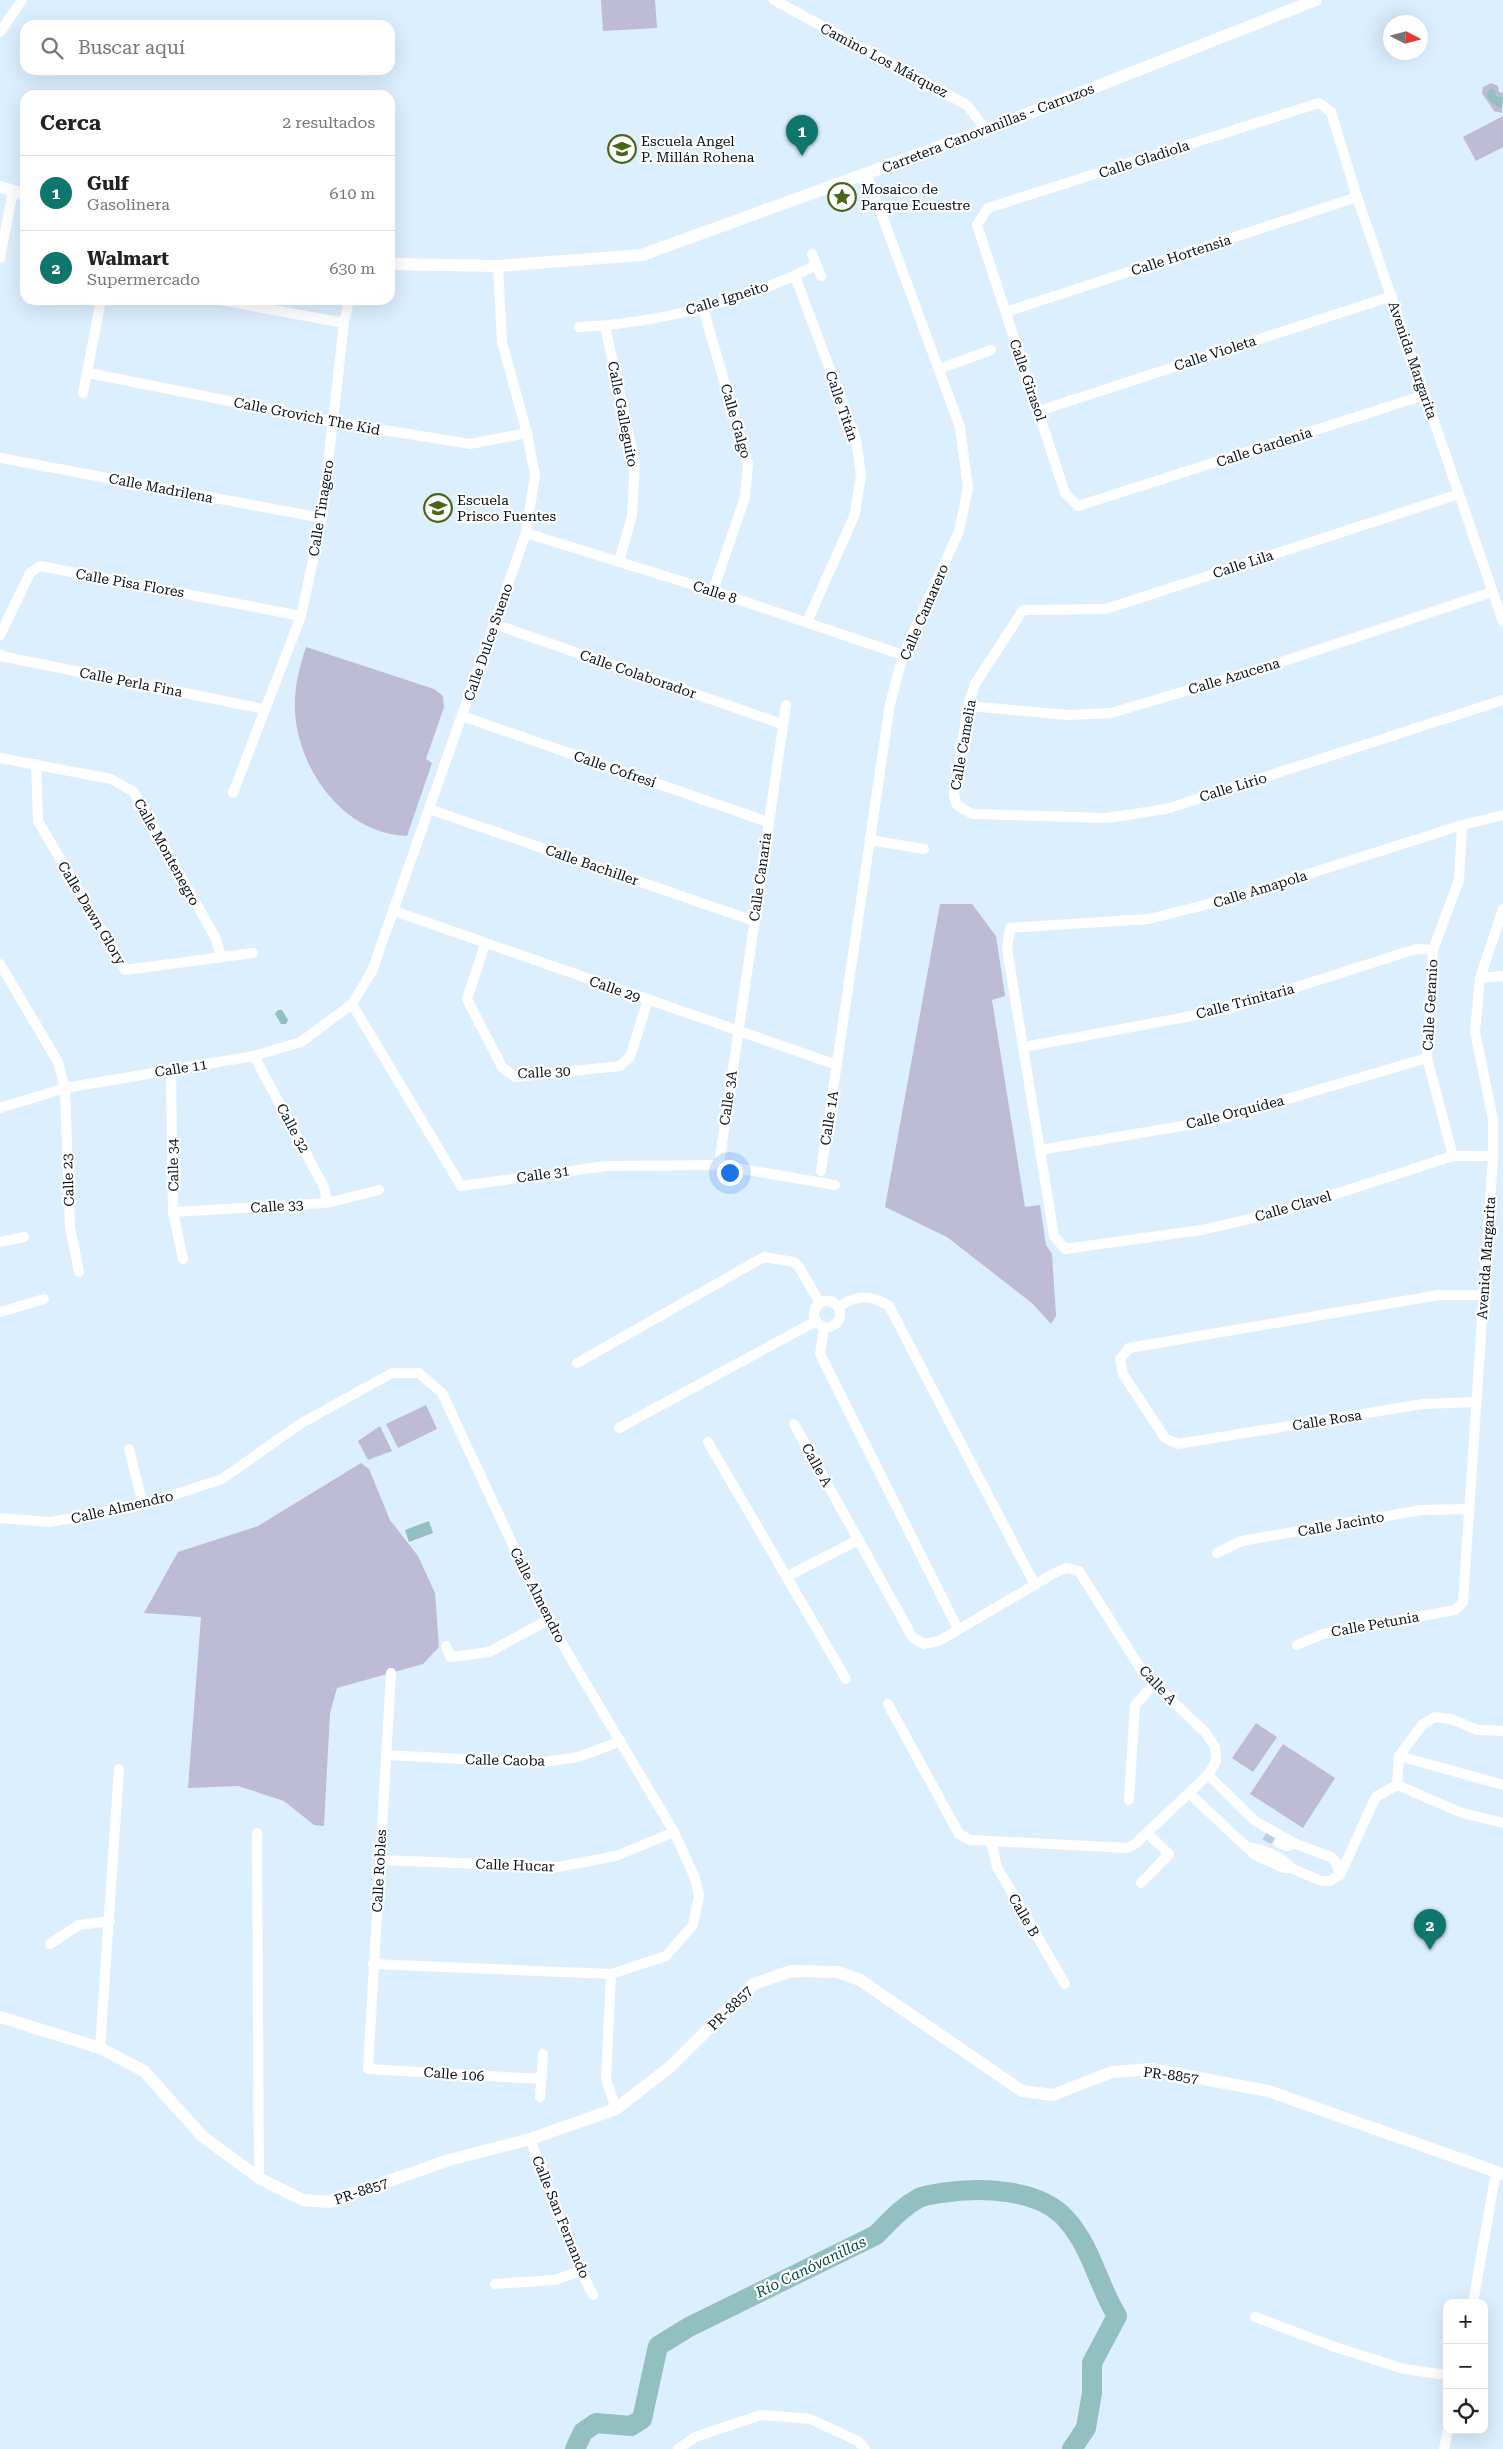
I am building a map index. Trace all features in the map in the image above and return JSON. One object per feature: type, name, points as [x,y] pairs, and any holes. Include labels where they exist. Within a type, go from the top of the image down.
[{"type":"street","points":[[0,32],[22,0]]},
{"type":"street","name":"Camino Los Márquez","points":[[774,0],[968,105],[986,130]]},
{"type":"street","name":"Carretera Canovanillas - Carruzos","points":[[395,264],[498,266],[642,255],[867,175],[986,130],[1316,0]]},
{"type":"street","name":"Avenida Margarita","points":[[1319,103],[1331,112],[1357,197],[1503,622]]},
{"type":"street","name":"Calle Gladiola","points":[[977,225],[988,208],[1319,103]]},
{"type":"street","name":"Calle Camarero","points":[[837,1065],[890,704],[903,655],[959,531],[968,488],[960,427],[867,175]]},
{"type":"street","points":[[0,186],[19,192],[0,258]]},
{"type":"street","name":"Calle Hortensia","points":[[1006,312],[1357,197]]},
{"type":"street","name":"Calle Girasol","points":[[977,225],[1065,493],[1078,506],[1104,498]]},
{"type":"street","points":[[812,254],[821,276]]},
{"type":"street","name":"Calle Igneito","points":[[579,327],[605,326],[704,308],[795,276],[816,265]]},
{"type":"street","name":"Calle Dulce Sueno","points":[[352,1004],[372,971],[526,533],[535,475],[527,433],[502,342],[498,266]]},
{"type":"street","name":"Calle Titán","points":[[795,276],[856,439],[861,475],[855,514],[807,622]]},
{"type":"street","name":"Calle Violeta","points":[[1039,411],[1392,296]]},
{"type":"street","points":[[83,393],[100,305]]},
{"type":"street","points":[[247,305],[344,323]]},
{"type":"street","name":"Calle Tinagero","points":[[233,793],[300,616],[322,518],[344,323],[348,305]]},
{"type":"street","name":"Calle Galgo","points":[[704,308],[748,464],[745,497],[713,591]]},
{"type":"street","name":"Calle Galleguito","points":[[605,326],[635,463],[632,516],[619,562]]},
{"type":"street","points":[[939,369],[992,350]]},
{"type":"street","name":"Calle Grovich The Kid","points":[[88,373],[334,422],[470,444],[527,433]]},
{"type":"street","name":"Calle Gardenia","points":[[1104,498],[1424,394]]},
{"type":"street","name":"Calle Madrilena","points":[[0,458],[322,518]]},
{"type":"street","name":"Calle Lila","points":[[1023,610],[1106,609],[1459,494]]},
{"type":"street","name":"Calle 8","points":[[526,533],[713,591],[903,655]]},
{"type":"street","name":"Calle Pisa Flores","points":[[0,635],[30,573],[40,566],[300,616]]},
{"type":"street","name":"Calle Azucena","points":[[968,706],[1068,715],[1111,713],[1260,669],[1492,592]]},
{"type":"street","name":"Calle Camelia","points":[[957,805],[954,795],[968,706],[975,684],[1023,610]]},
{"type":"street","name":"Calle Colaborador","points":[[494,624],[782,724]]},
{"type":"street","name":"Calle Perla Fina","points":[[0,654],[1,656],[264,709]]},
{"type":"street","name":"Calle Lirio","points":[[957,805],[972,814],[1107,818],[1166,809],[1503,700]]},
{"type":"street","name":"Calle Canaria","points":[[738,1030],[786,705]]},
{"type":"street","name":"Calle Cofresí","points":[[462,716],[768,822]]},
{"type":"street","name":"Calle Montenegro","points":[[0,758],[111,780],[134,792],[216,939],[221,957]]},
{"type":"street","name":"Calle Dawn Glory","points":[[36,764],[38,821],[125,970],[214,960],[221,957],[252,953]]},
{"type":"street","name":"Calle Bachiller","points":[[430,809],[754,921]]},
{"type":"street","name":"Calle Amapola","points":[[1024,1047],[1006,949],[1010,928],[1149,919],[1236,897],[1462,825],[1503,815]]},
{"type":"street","name":"Calle Geranio","points":[[1453,1156],[1427,1058],[1433,950],[1459,880],[1462,825]]},
{"type":"street","points":[[870,840],[924,849]]},
{"type":"street","name":"Avenida Margarita","points":[[1455,1610],[1463,1602],[1493,1156],[1493,1119],[1475,1032],[1480,978],[1503,909]]},
{"type":"street","name":"Calle 29","points":[[394,911],[837,1065]]},
{"type":"street","name":"Calle 30","points":[[485,944],[467,999],[502,1067],[515,1077],[620,1066],[630,1057],[648,1000]]},
{"type":"street","name":"Calle Trinitaria","points":[[1024,1047],[1224,1010],[1416,949],[1433,950]]},
{"type":"street","name":"Calle 23","points":[[0,964],[58,1062],[65,1088],[70,1227],[79,1272]]},
{"type":"street","points":[[1480,978],[1503,976]]},
{"type":"street","name":"Calle 11","points":[[0,1108],[65,1088],[254,1056],[301,1042],[352,1004]]},
{"type":"street","name":"Calle 31","points":[[352,1004],[461,1186],[606,1166],[719,1165],[835,1186]]},
{"type":"street","name":"Calle 3A","points":[[719,1165],[738,1030]]},
{"type":"street","points":[[1024,1047],[1040,1150]]},
{"type":"street","name":"Calle 32","points":[[254,1056],[324,1187],[327,1203]]},
{"type":"street","name":"Calle Orquídea","points":[[1040,1150],[1212,1121],[1427,1058]]},
{"type":"street","name":"Calle 1A","points":[[821,1171],[837,1065]]},
{"type":"street","name":"Calle 34","points":[[171,1070],[173,1212],[183,1259]]},
{"type":"street","name":"Calle Clavel","points":[[1040,1150],[1054,1236],[1065,1249],[1201,1230],[1280,1212],[1453,1156],[1493,1156]]},
{"type":"street","name":"Calle 33","points":[[173,1212],[327,1203],[379,1190]]},
{"type":"street","points":[[0,1242],[24,1236]]},
{"type":"street","points":[[577,1363],[764,1257],[794,1262],[799,1267],[820,1303]]},
{"type":"street","name":"Calle Rosa","points":[[1476,1402],[1423,1404],[1178,1444],[1165,1438],[1123,1374],[1120,1359],[1129,1348],[1189,1337],[1439,1295],[1483,1295]]},
{"type":"street","points":[[838,1307],[860,1298],[869,1297],[889,1306],[1034,1585]]},
{"type":"street","points":[[0,1312],[44,1299]]},
{"type":"street","points":[[619,1428],[820,1324],[834,1326],[838,1322],[840,1312],[838,1307],[830,1302],[820,1303]]},
{"type":"street","points":[[820,1303],[814,1312],[820,1324],[820,1354],[958,1630]]},
{"type":"street","name":"Calle Almendro","points":[[0,1518],[50,1522],[143,1505],[222,1479],[300,1424],[392,1373],[419,1373],[442,1393],[548,1620],[674,1832],[699,1896],[693,1925],[666,1956],[611,1974],[374,1964]]},
{"type":"street","name":"Calle A","points":[[794,1424],[913,1638],[924,1644],[939,1641],[1066,1568],[1079,1571],[1144,1674],[1206,1733],[1215,1747],[1216,1761],[1208,1775],[1189,1794],[1148,1833],[1128,1848],[970,1840],[960,1834],[888,1704]]},
{"type":"street","points":[[708,1442],[846,1680]]},
{"type":"street","points":[[130,1449],[143,1505]]},
{"type":"street","name":"Calle Jacinto","points":[[1217,1553],[1241,1541],[1279,1534],[1421,1510],[1469,1510]]},
{"type":"street","points":[[786,1577],[858,1540]]},
{"type":"street","name":"Calle Petunia","points":[[1297,1645],[1323,1634],[1455,1610]]},
{"type":"street","points":[[446,1646],[450,1657],[489,1652],[548,1620]]},
{"type":"street","name":"Calle Robles","points":[[368,2068],[391,1673]]},
{"type":"street","points":[[1130,1800],[1136,1705],[1154,1683]]},
{"type":"street","points":[[1397,1785],[1399,1756],[1423,1724],[1435,1717],[1451,1719],[1478,1730],[1502,1732]]},
{"type":"street","name":"Calle Caoba","points":[[386,1755],[538,1763],[578,1757],[621,1741]]},
{"type":"street","points":[[1399,1756],[1503,1785]]},
{"type":"street","points":[[100,2048],[119,1769]]},
{"type":"street","points":[[1208,1775],[1255,1822],[1265,1835]]},
{"type":"street","points":[[1397,1785],[1462,1813],[1503,1822]]},
{"type":"street","points":[[1189,1794],[1256,1855],[1284,1868],[1291,1868],[1321,1881],[1330,1881],[1340,1875],[1377,1796],[1397,1785]]},
{"type":"street","points":[[1255,1822],[1294,1843],[1331,1857],[1336,1863],[1340,1875]]},
{"type":"street","name":"Calle Hucar","points":[[380,1860],[558,1867],[616,1856],[674,1832]]},
{"type":"street","points":[[257,1833],[259,2178]]},
{"type":"street","points":[[1140,1883],[1169,1854],[1148,1833]]},
{"type":"street","name":"Calle B","points":[[991,1842],[996,1867],[1065,1984]]},
{"type":"street","points":[[1279,1842],[1287,1846],[1294,1843]]},
{"type":"street","points":[[50,1944],[79,1925],[110,1921]]},
{"type":"street","name":"PR-8857","points":[[0,2017],[100,2048],[144,2071],[202,2136],[259,2178],[303,2200],[329,2202],[449,2160],[530,2139],[616,2109],[670,2067],[754,1984],[791,1971],[838,1972],[860,1980],[1022,2091],[1053,2095],[1112,2072],[1152,2069],[1268,2091],[1500,2173]]},
{"type":"street","points":[[611,1974],[606,2079],[616,2109]]},
{"type":"street","points":[[540,2097],[543,2054]]},
{"type":"street","name":"Calle 106","points":[[368,2068],[542,2079]]},
{"type":"street","name":"Calle San Fernando","points":[[530,2139],[580,2271],[593,2295]]},
{"type":"street","points":[[1474,2299],[1500,2173]]},
{"type":"street","points":[[495,2284],[554,2280],[580,2271]]},
{"type":"street","points":[[1255,2317],[1336,2347],[1404,2369],[1443,2374]]},
{"type":"street","points":[[678,2449],[695,2437],[761,2415],[810,2419],[858,2441],[865,2449]]},
{"type":"street","points":[[1444,2449],[1447,2434]]},
{"type":"shaded area","points":[[601,0],[655,0],[657,28],[603,31]]},
{"type":"shaded area","points":[[1491,83],[1498,86],[1499,92],[1503,93],[1502,113],[1494,111],[1482,93],[1483,87]]},
{"type":"shaded area","points":[[1490,89],[1494,89],[1496,96],[1503,97],[1502,107],[1499,108],[1489,100],[1487,94]]},
{"type":"shaded area","points":[[1503,116],[1503,147],[1476,161],[1463,137]]},
{"type":"shaded area","points":[[306,647],[434,689],[443,696],[444,707],[426,759],[432,763],[407,836],[384,832],[363,824],[328,795],[315,776],[305,755],[298,733],[295,711],[297,678]]},
{"type":"shaded area","points":[[940,904],[972,904],[996,936],[1005,996],[992,1000],[1025,1207],[1040,1205],[1046,1245],[1052,1254],[1056,1316],[1051,1324],[1033,1304],[947,1237],[885,1207]]},
{"type":"shaded area","points":[[278,1010],[282,1010],[288,1020],[286,1024],[281,1024],[275,1014]]},
{"type":"shaded area","points":[[426,1405],[437,1429],[398,1448],[386,1424]]},
{"type":"shaded area","points":[[380,1426],[392,1451],[368,1460],[358,1441]]},
{"type":"shaded area","points":[[361,1463],[369,1469],[390,1520],[418,1556],[435,1593],[439,1647],[423,1664],[337,1688],[330,1713],[324,1826],[314,1825],[284,1801],[238,1786],[188,1788],[201,1617],[144,1613],[178,1552],[258,1526]]},
{"type":"shaded area","points":[[429,1521],[433,1533],[409,1542],[405,1530]]},
{"type":"shaded area","points":[[1256,1723],[1277,1737],[1253,1772],[1232,1758]]},
{"type":"shaded area","points":[[1283,1744],[1335,1778],[1303,1828],[1250,1794]]},
{"type":"waterway","name":"Río Canóvanillas","points":[[575,2449],[583,2432],[596,2423],[631,2426],[642,2419],[658,2346],[689,2327],[876,2235],[902,2210],[919,2198],[927,2195],[973,2190],[1008,2192],[1025,2196],[1040,2201],[1066,2219],[1082,2242],[1117,2316],[1092,2363],[1092,2393],[1086,2428],[1072,2449]]},
{"type":"tunnel","points":[[1265,1835],[1279,1843]]},
{"type":"place","name":"Escuela Angel P. Millán Rohena","points":[[622,149]]},
{"type":"place","name":"Gulf","points":[[802,156]]},
{"type":"place","name":"Mosaico de Parque Ecuestre","points":[[842,197]]},
{"type":"place","name":"Escuela Prisco Fuentes","points":[[438,508]]},
{"type":"place","name":"Walmart","points":[[1430,1950]]}]
